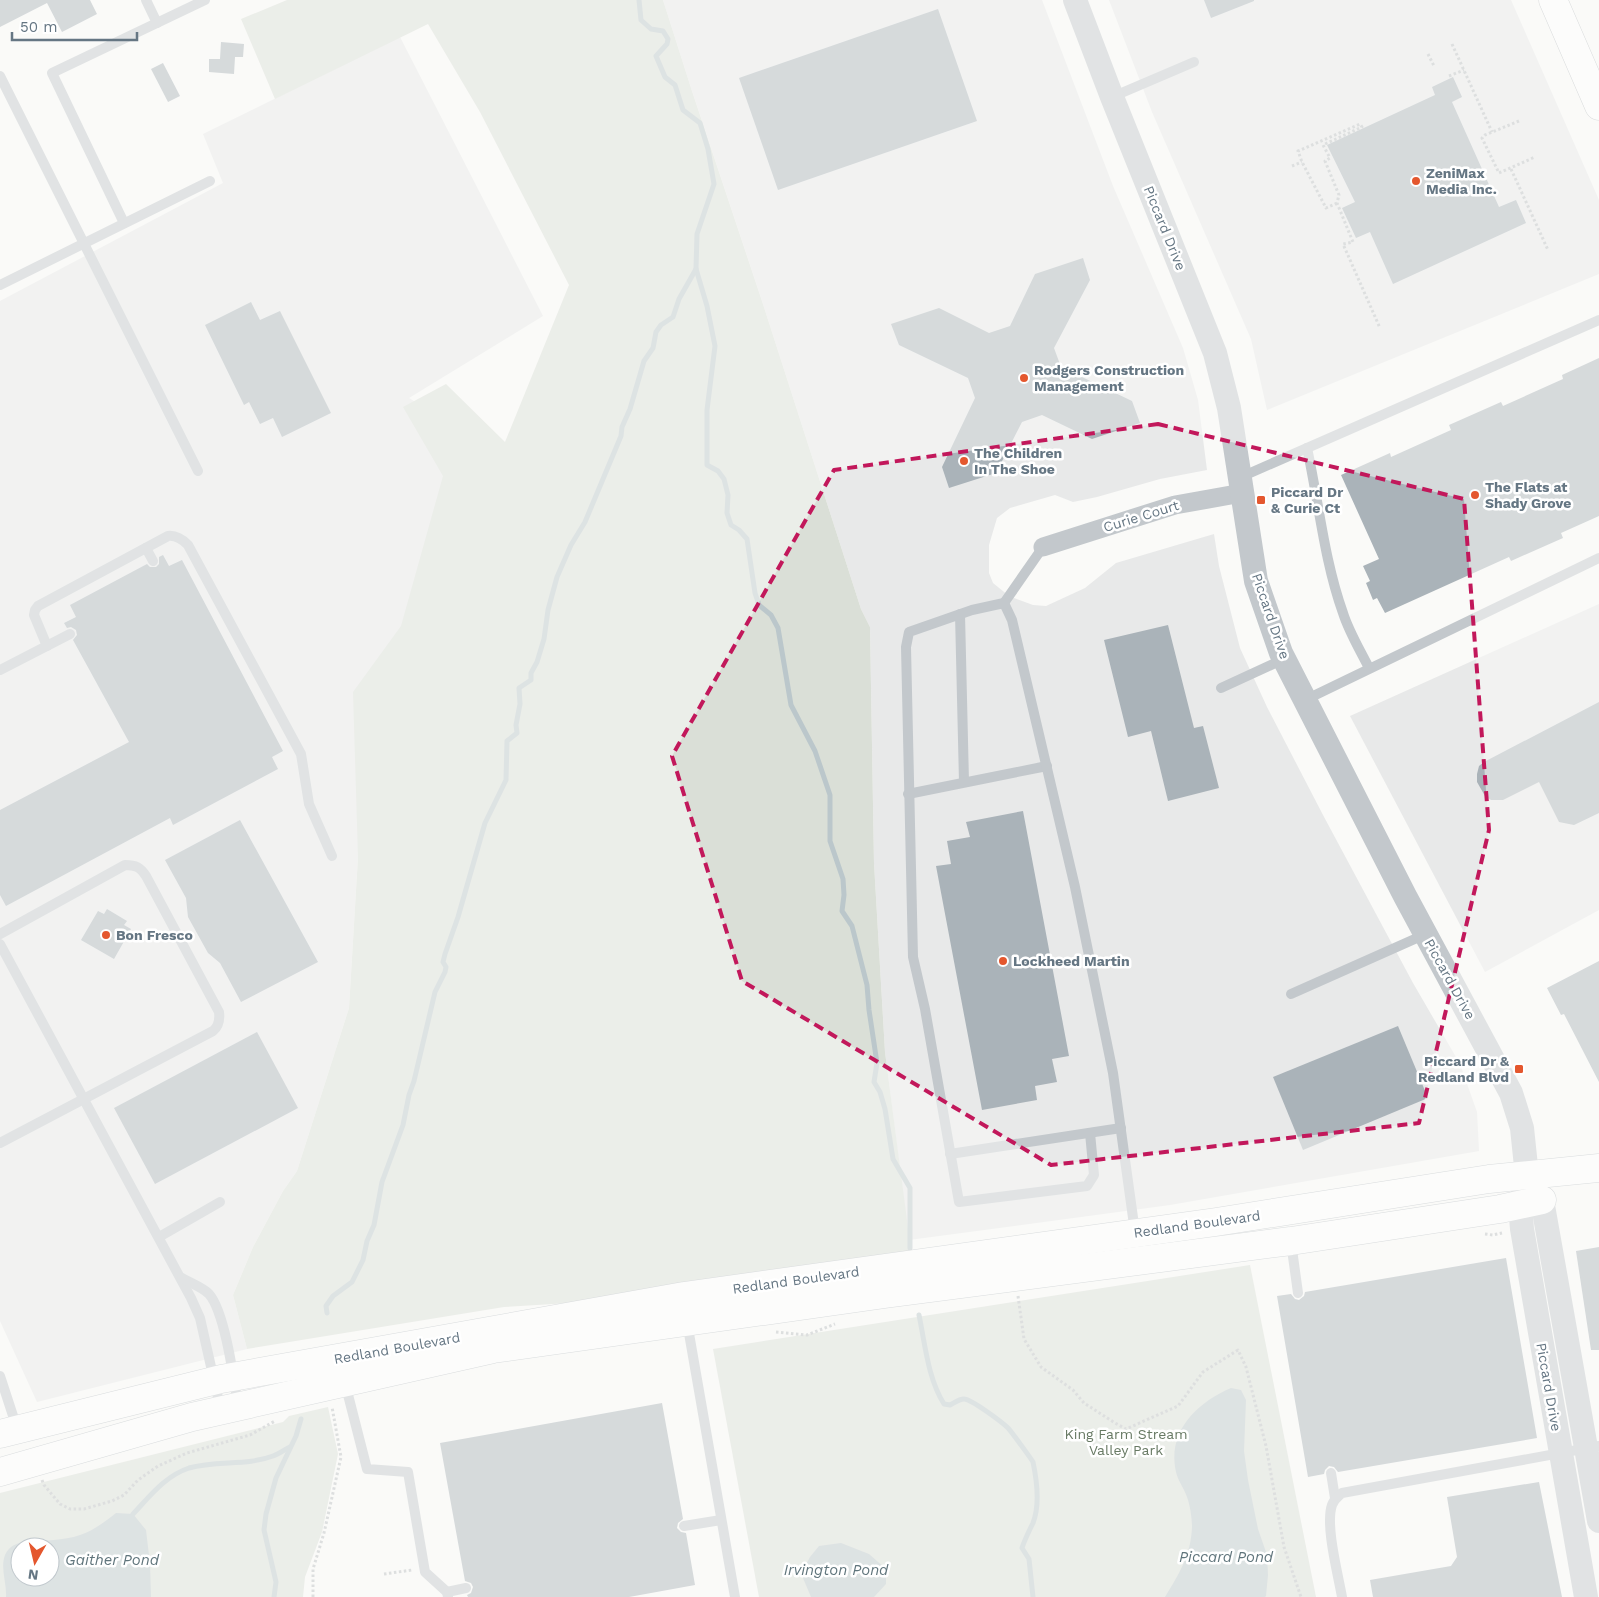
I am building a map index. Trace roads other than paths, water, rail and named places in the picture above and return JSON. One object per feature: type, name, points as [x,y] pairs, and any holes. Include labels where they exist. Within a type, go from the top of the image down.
[{"type":"main road","points":[[1552,0],[1599,106]]},
{"type":"main road","name":"Redland Boulevard","points":[[9,1432],[224,1379],[686,1309],[1136,1233],[1489,1179],[1599,1168]]},
{"type":"main road","name":"Redland Boulevard","points":[[0,1472],[192,1417],[230,1409],[342,1394],[493,1349],[686,1309],[1139,1261],[1291,1241],[1531,1203]]},
{"type":"street","name":"Piccard Drive","points":[[1075,0],[1215,353],[1229,408],[1256,581],[1284,659],[1426,934],[1511,1092],[1522,1128],[1531,1203],[1593,1448],[1599,1521]]},
{"type":"street","name":"Curie Court","points":[[1043,547],[1241,485]]},
{"type":"street","name":"Piccard Drive","points":[[1531,1203],[1522,1234],[1586,1597]]},
{"type":"lane","points":[[146,0],[158,23]]},
{"type":"lane","points":[[124,223],[52,74],[205,0]]},
{"type":"lane","points":[[1112,97],[1194,62]]},
{"type":"lane","points":[[0,76],[198,471]]},
{"type":"lane","points":[[0,285],[210,181]]},
{"type":"lane","points":[[1241,485],[1307,448],[1599,320]]},
{"type":"lane","points":[[1307,448],[1317,494],[1326,554],[1333,582],[1343,615],[1369,668]]},
{"type":"lane","points":[[46,646],[34,615],[38,606],[168,536],[184,540],[188,544],[301,754],[309,804],[332,856]]},
{"type":"lane","points":[[1043,547],[1004,603],[972,610],[909,632],[906,646],[913,957],[925,1009],[959,1202],[1087,1186],[1094,1175],[1090,1133]]},
{"type":"lane","points":[[146,548],[153,561]]},
{"type":"lane","points":[[1305,700],[1599,558]]},
{"type":"lane","points":[[1004,603],[1012,620],[1075,886],[1113,1073],[1139,1261]]},
{"type":"lane","points":[[960,614],[964,782]]},
{"type":"lane","points":[[0,670],[70,634]]},
{"type":"lane","points":[[1221,688],[1284,659]]},
{"type":"lane","points":[[908,794],[1047,766]]},
{"type":"lane","points":[[0,934],[125,865],[134,865],[141,868],[146,876],[219,1012],[220,1018],[219,1024],[213,1031],[0,1143]]},
{"type":"lane","points":[[1291,994],[1426,934]]},
{"type":"lane","points":[[0,944],[181,1278],[200,1318],[224,1379],[230,1409]]},
{"type":"lane","points":[[950,1154],[1121,1128]]},
{"type":"lane","points":[[159,1237],[220,1202]]},
{"type":"lane","points":[[1291,1241],[1298,1293]]},
{"type":"lane","points":[[181,1278],[208,1293],[216,1304],[221,1318],[224,1379],[230,1409]]},
{"type":"lane","points":[[686,1309],[734,1597]]},
{"type":"lane","points":[[0,1376],[9,1432]]},
{"type":"lane","points":[[342,1394],[366,1469],[408,1472],[425,1572],[447,1594],[466,1588]]},
{"type":"lane","points":[[1335,1498],[1342,1493],[1593,1448]]},
{"type":"lane","points":[[1331,1473],[1335,1498],[1330,1522],[1342,1597]]},
{"type":"lane","points":[[684,1526],[721,1520]]},
{"type":"water","name":"Piccard Pond","points":[[1231,1388],[1241,1390],[1246,1400],[1244,1451],[1258,1529],[1267,1555],[1266,1596],[1165,1597],[1187,1555],[1192,1527],[1188,1500],[1176,1472],[1174,1458],[1176,1444],[1180,1432],[1196,1411],[1218,1394]]},
{"type":"water","name":"Gaither Pond","points":[[116,1513],[133,1514],[146,1530],[151,1597],[6,1597],[3,1571],[5,1555],[10,1548],[10,1587],[60,1587],[60,1539],[77,1536],[94,1528]]},
{"type":"water","name":"Irvington Pond","points":[[841,1543],[869,1554],[886,1569],[886,1584],[874,1597],[811,1597],[803,1578],[804,1568],[810,1557],[819,1546]]},
{"type":"waterway","points":[[639,0],[641,20],[651,29],[663,31],[668,39],[667,44],[656,56],[665,77],[675,85],[683,110],[700,123],[708,149],[714,184],[697,234],[696,269],[707,306],[715,346],[707,410],[707,465],[718,471],[724,479],[728,495],[727,513],[731,525],[739,530],[747,539],[755,593],[759,605],[771,615],[778,628],[791,705],[815,751],[830,795],[830,841],[843,879],[842,911],[852,926],[867,985],[877,1063],[874,1082],[880,1092],[885,1109],[893,1159],[910,1188],[910,1248]]},
{"type":"waterway","points":[[327,1313],[326,1306],[333,1296],[352,1282],[363,1260],[367,1241],[374,1225],[382,1182],[403,1125],[435,992],[445,972],[446,967],[443,962],[445,954],[458,917],[485,823],[506,780],[507,741],[517,733],[516,725],[520,704],[519,688],[531,680],[531,673],[537,662],[544,639],[548,610],[557,577],[571,545],[585,522],[621,436],[622,427],[630,409],[644,361],[653,348],[656,332],[661,325],[673,317],[679,299],[696,269]]},
{"type":"waterway","points":[[919,1315],[934,1384],[944,1404],[950,1405],[964,1399],[993,1416],[1008,1428],[1033,1462],[1037,1485],[1037,1509],[1022,1548],[1029,1559],[1033,1597]]},
{"type":"waterway","points":[[274,1597],[276,1582],[264,1530],[266,1514],[276,1478],[296,1436],[301,1419]]},
{"type":"waterway","points":[[133,1514],[165,1481],[189,1468],[263,1459],[290,1447]]},
{"type":"place","name":"ZeniMax Media Inc.","points":[[1416,181]]},
{"type":"place","name":"Rodgers Construction Management","points":[[1024,378]]},
{"type":"place","name":"The Children In The Shoe","points":[[964,461]]},
{"type":"place","name":"The Flats at Shady Grove","points":[[1475,495]]},
{"type":"place","name":"Piccard Dr & Curie Ct","points":[[1261,500]]},
{"type":"place","name":"Bon Fresco","points":[[106,935]]},
{"type":"place","name":"Lockheed Martin","points":[[1003,961]]},
{"type":"place","name":"Piccard Dr & Redland Blvd","points":[[1519,1069]]},
{"type":"park label","name":"King Farm Stream Valley Park","points":[[1126,1442]]}]
